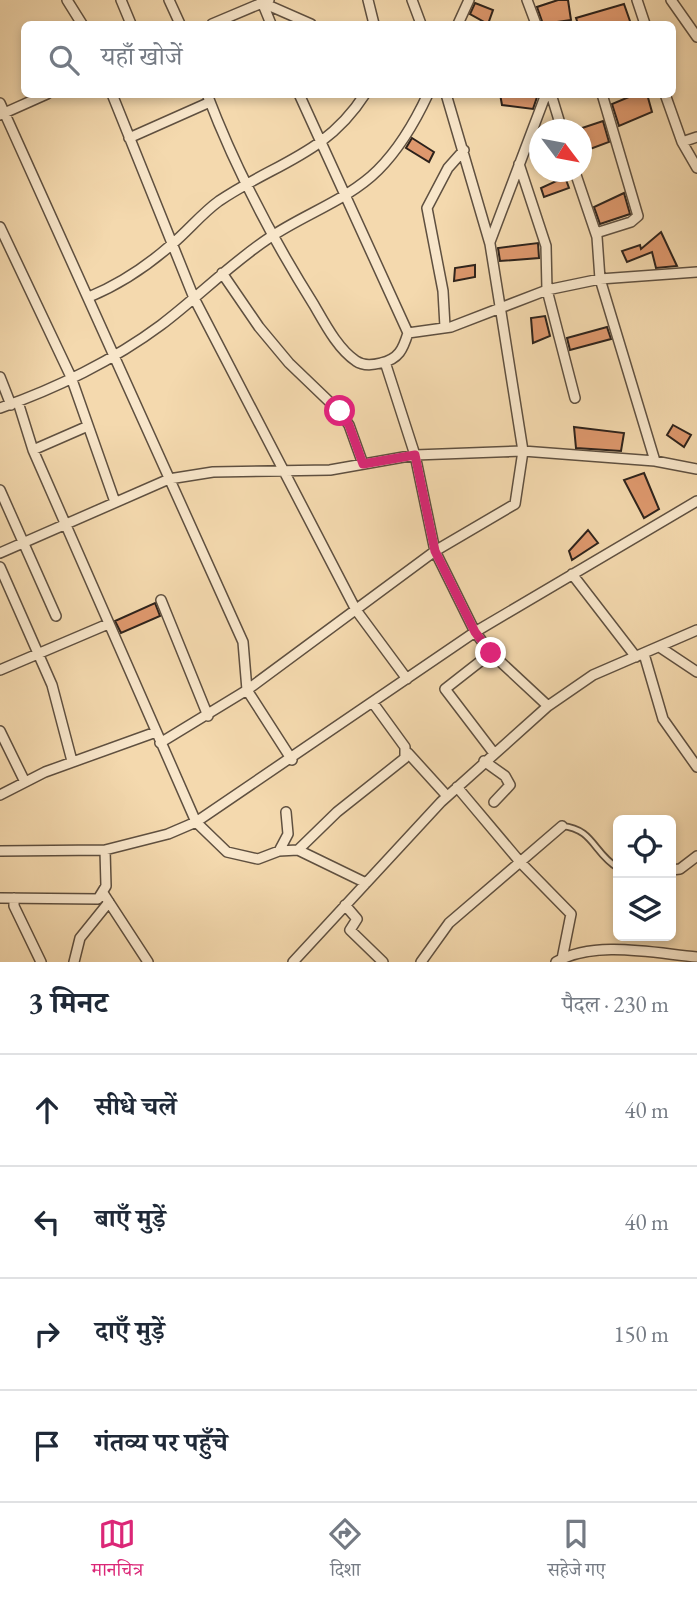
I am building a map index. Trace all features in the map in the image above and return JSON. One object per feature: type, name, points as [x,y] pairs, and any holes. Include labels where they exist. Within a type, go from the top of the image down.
[{"type":"street","points":[[67,0],[80,21]]},
{"type":"street","points":[[121,0],[130,21]]},
{"type":"street","points":[[169,0],[179,21]]},
{"type":"street","points":[[368,0],[373,21]]},
{"type":"street","points":[[412,0],[420,21]]},
{"type":"street","points":[[459,21],[469,0]]},
{"type":"street","points":[[527,0],[535,21]]},
{"type":"street","points":[[637,0],[644,21]]},
{"type":"street","points":[[671,0],[697,37]]},
{"type":"street","points":[[219,21],[265,1]]},
{"type":"street","points":[[265,1],[270,21]]},
{"type":"street","points":[[265,1],[305,21]]},
{"type":"street","points":[[2,114],[38,98]]},
{"type":"street","points":[[114,98],[194,298],[282,472],[356,610],[407,678]]},
{"type":"street","points":[[130,138],[209,98],[271,237],[345,351],[358,363],[372,365],[385,362],[403,350],[408,333],[301,98]]},
{"type":"street","points":[[89,297],[108,289],[172,245],[210,208],[247,184],[321,144],[341,128],[359,98]]},
{"type":"street","points":[[0,408],[116,355],[271,237],[345,195],[377,171],[397,148],[416,120],[426,98]]},
{"type":"street","points":[[160,743],[247,690],[435,551],[515,504],[523,452],[490,244],[447,98]]},
{"type":"street","points":[[490,244],[546,98]]},
{"type":"street","points":[[550,98],[558,119]]},
{"type":"street","points":[[596,233],[631,222],[638,216],[603,98]]},
{"type":"street","points":[[666,98],[682,142],[697,169]]},
{"type":"street","points":[[0,103],[2,114],[116,355],[243,642],[247,690],[292,760]]},
{"type":"street","points":[[682,142],[697,137]]},
{"type":"street","points":[[445,327],[443,291],[427,208],[448,167],[464,150]]},
{"type":"street","points":[[519,164],[546,246],[547,290],[575,398]]},
{"type":"street","points":[[578,182],[596,233],[600,279],[655,461]]},
{"type":"street","points":[[0,227],[71,377],[115,502]]},
{"type":"street","points":[[408,333],[445,327],[547,290],[600,279],[697,272]]},
{"type":"street","points":[[222,273],[274,345],[346,421],[363,464]]},
{"type":"street","points":[[385,362],[415,455],[435,551],[475,632],[491,653],[548,706]]},
{"type":"street","points":[[0,377],[14,403],[196,822],[227,852],[258,859],[279,851],[298,850],[366,883]]},
{"type":"street","points":[[33,450],[88,426]]},
{"type":"street","points":[[0,553],[170,479],[213,472],[330,470],[415,455],[523,452],[655,461],[697,469]]},
{"type":"street","points":[[0,489],[56,616]]},
{"type":"street","points":[[0,851],[105,850],[168,834],[196,822],[292,760],[475,632],[697,501]]},
{"type":"street","points":[[0,567],[52,685],[72,761]]},
{"type":"street","points":[[572,573],[640,656],[663,719],[697,766]]},
{"type":"street","points":[[161,600],[208,716]]},
{"type":"street","points":[[0,670],[108,624]]},
{"type":"street","points":[[293,962],[447,796],[548,706],[593,675],[661,648],[697,630]]},
{"type":"street","points":[[661,648],[697,672]]},
{"type":"street","points":[[491,653],[445,689],[494,752]]},
{"type":"street","points":[[373,703],[408,753],[447,796]]},
{"type":"street","points":[[0,731],[25,782]]},
{"type":"street","points":[[0,796],[72,761],[156,732]]},
{"type":"street","points":[[298,850],[337,812],[408,753]]},
{"type":"street","points":[[484,761],[505,776],[510,785],[494,802]]},
{"type":"street","points":[[457,787],[521,863],[571,914],[559,960]]},
{"type":"street","points":[[279,851],[288,834],[286,812]]},
{"type":"street","points":[[422,962],[449,923],[562,826]]},
{"type":"street","points":[[74,962],[80,938],[106,898],[105,850]]},
{"type":"street","points":[[676,869],[697,856]]},
{"type":"street","points":[[0,898],[106,898]]},
{"type":"street","points":[[14,898],[14,906],[41,962]]},
{"type":"street","points":[[106,898],[148,962]]},
{"type":"street","points":[[345,905],[357,919],[350,930],[383,962]]},
{"type":"street","points":[[559,960],[580,952],[639,952],[697,957]]},
{"type":"lane","points":[[562,826],[578,827],[589,836],[604,860],[613,865]]},
{"type":"building","points":[[558,0],[568,0],[571,20],[542,21],[537,7]]},
{"type":"building","points":[[475,3],[493,10],[489,21],[483,21],[470,14]]},
{"type":"building","points":[[624,4],[630,21],[577,21],[576,18]]},
{"type":"building","points":[[501,98],[537,98],[533,109],[502,105]]},
{"type":"building","points":[[626,98],[648,98],[652,112],[619,126],[612,104]]},
{"type":"building","points":[[603,121],[609,142],[592,148],[592,125]]},
{"type":"building","points":[[412,138],[434,152],[429,162],[406,148]]},
{"type":"building","points":[[554,182],[567,182],[569,188],[544,197],[541,188]]},
{"type":"building","points":[[624,193],[630,214],[600,224],[594,207]]},
{"type":"building","points":[[661,232],[677,266],[656,268],[652,252],[627,262],[622,251],[640,245],[641,249]]},
{"type":"building","points":[[538,243],[539,258],[500,261],[498,248]]},
{"type":"building","points":[[475,265],[475,277],[454,281],[455,268]]},
{"type":"building","points":[[545,316],[550,336],[533,343],[531,318]]},
{"type":"building","points":[[607,327],[611,339],[570,350],[567,338]]},
{"type":"building","points":[[673,425],[691,435],[684,447],[667,435]]},
{"type":"building","points":[[574,427],[624,433],[621,451],[576,448]]},
{"type":"building","points":[[644,473],[659,509],[644,518],[624,480]]},
{"type":"building","points":[[588,530],[598,543],[572,560],[569,551]]},
{"type":"building","points":[[155,603],[160,616],[121,633],[115,621]]},
{"type":"route","points":[[340,411],[349,425],[363,464],[415,455],[435,551],[475,632],[491,653]]}]
